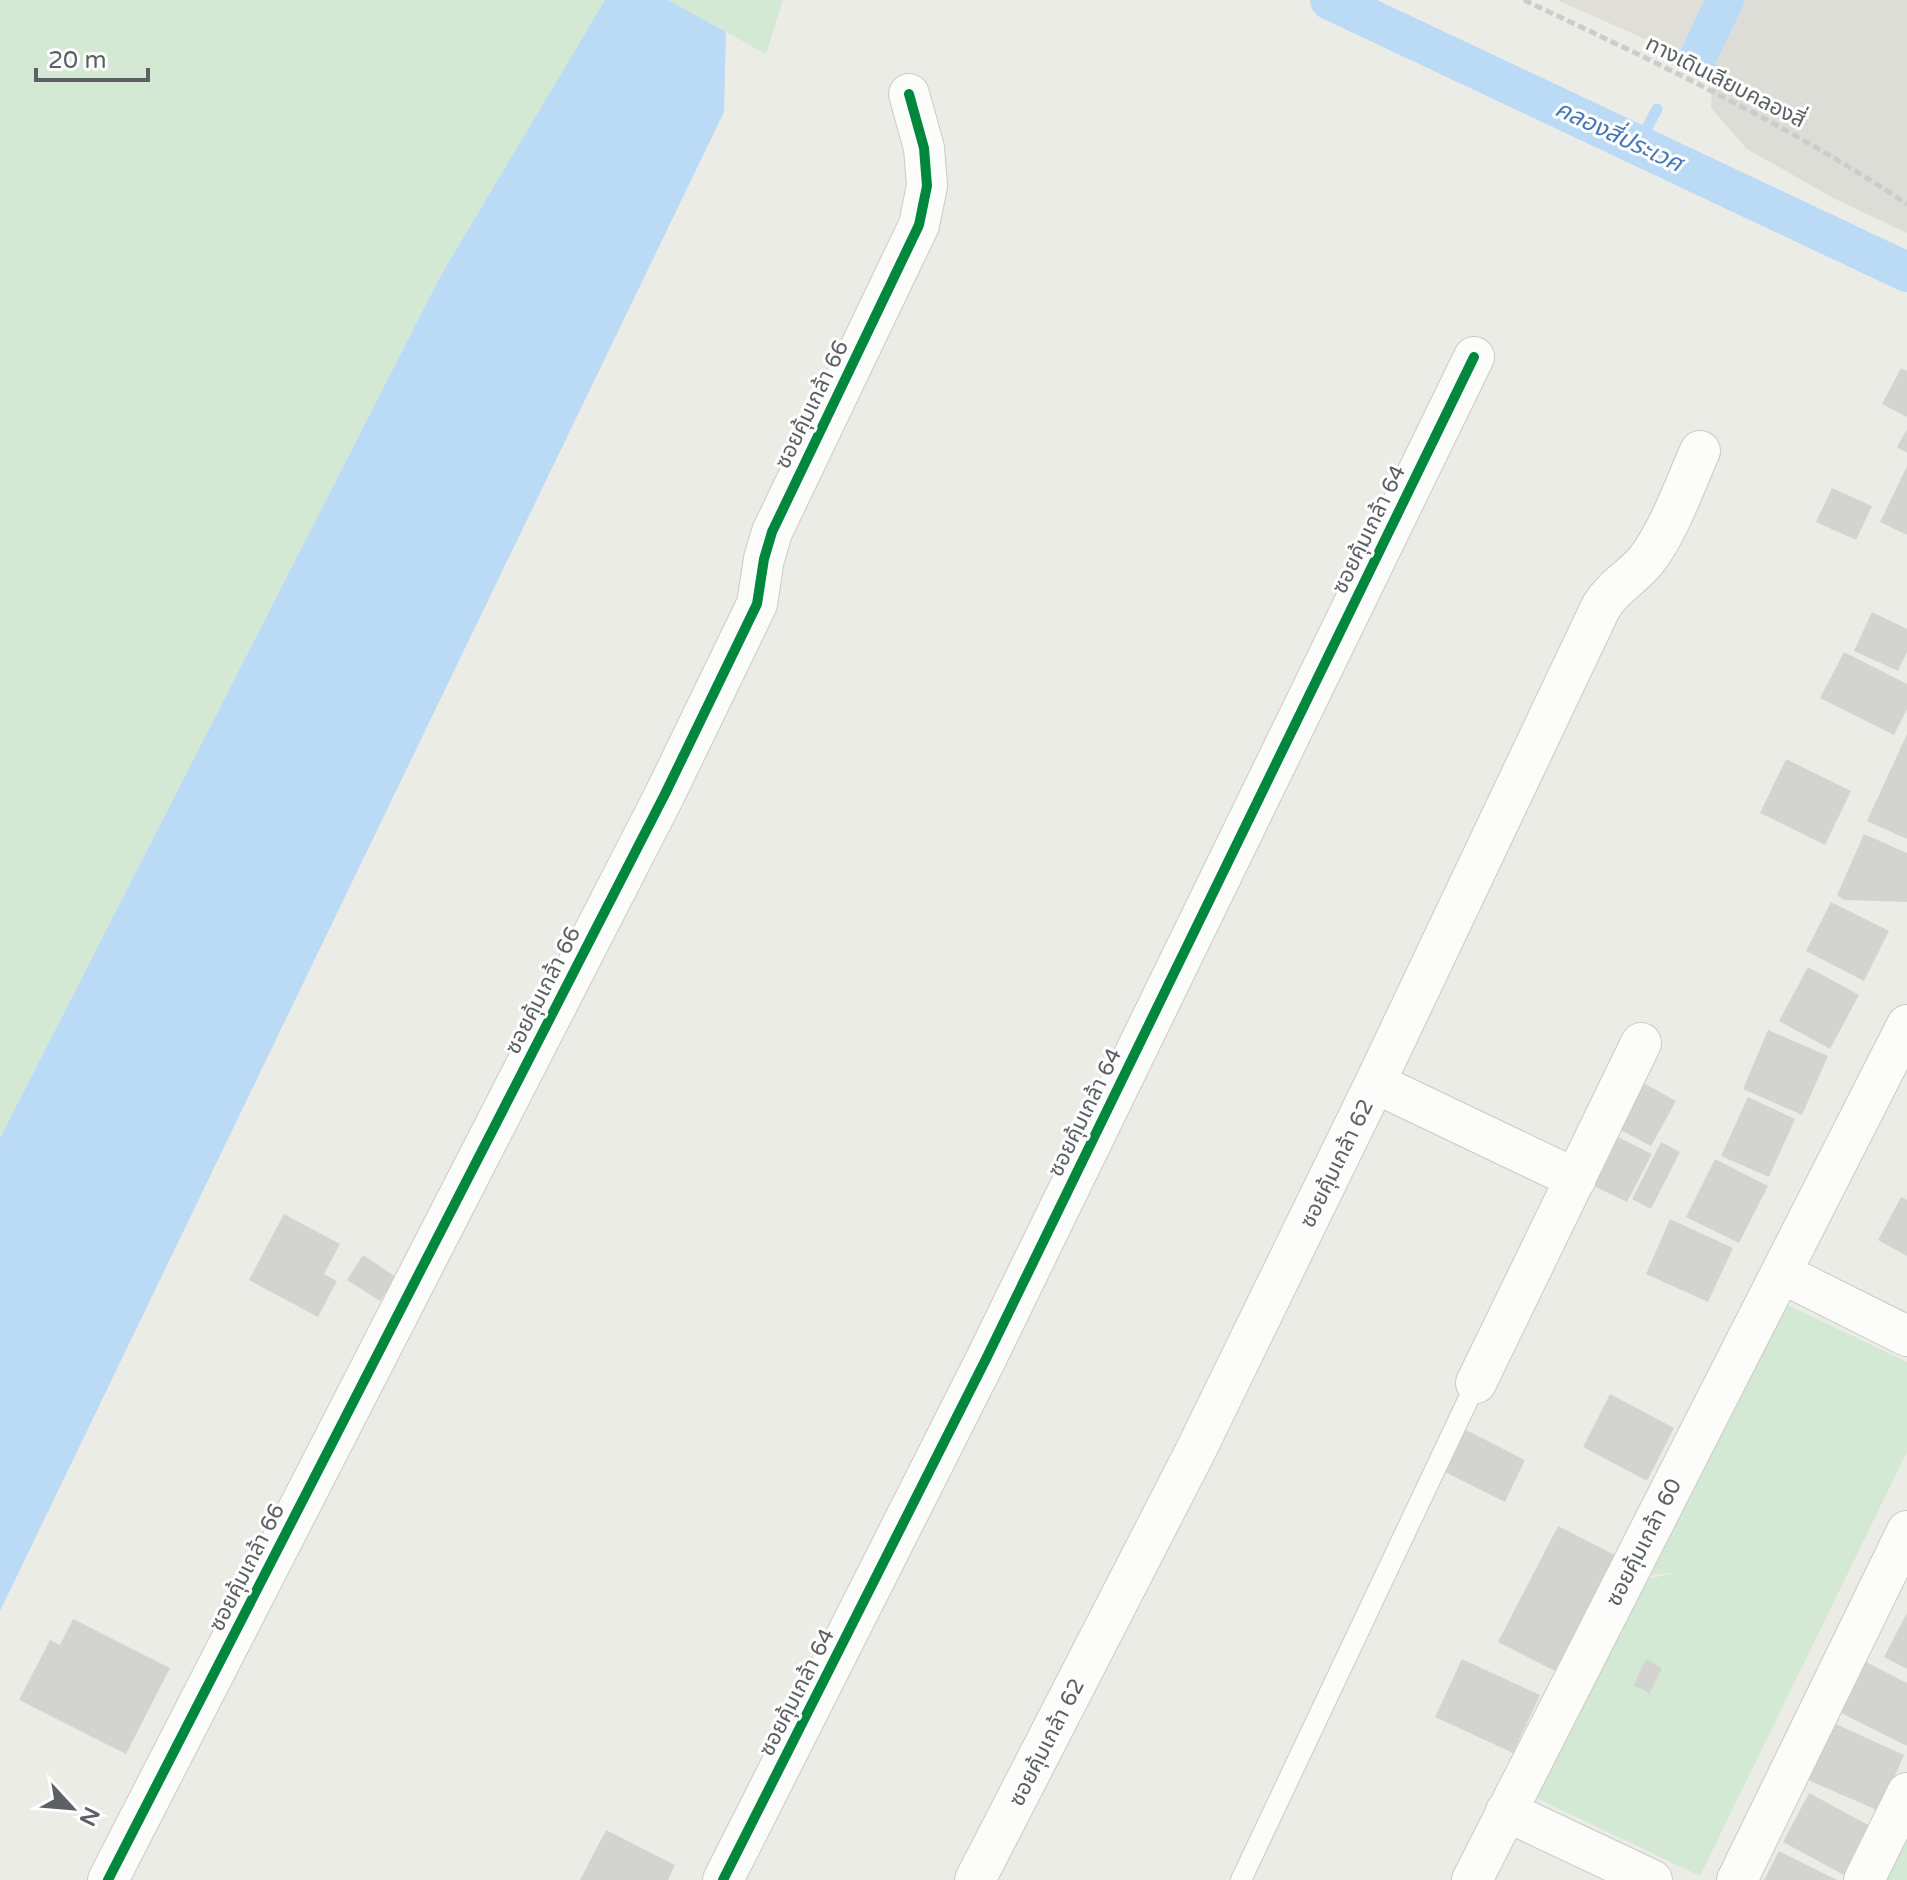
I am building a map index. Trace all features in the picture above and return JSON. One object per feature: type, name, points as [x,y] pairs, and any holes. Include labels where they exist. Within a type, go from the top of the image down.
[{"type":"street","name":"ซอยคุ้มเกล้า 66","points":[[108,1880],[658,809],[757,604],[772,532],[919,225],[927,186],[924,148],[909,94]]},
{"type":"street","name":"ซอยคุ้มเกล้า 64","points":[[723,1880],[986,1359],[1474,357]]},
{"type":"street","name":"ซอยคุ้มเกล้า 62","points":[[975,1880],[1194,1454],[1375,1083],[1601,607],[1610,591],[1642,565],[1659,541],[1700,451]]},
{"type":"street","name":"ซอยคุ้มเกล้า 60","points":[[1472,1880],[1907,1025]]},
{"type":"street","points":[[1476,1383],[1641,1043]]},
{"type":"street","points":[[1375,1083],[1576,1179]]},
{"type":"street","points":[[1781,1273],[1907,1336]]},
{"type":"street","points":[[1737,1880],[1907,1531]]},
{"type":"street","points":[[1864,1880],[1907,1793]]},
{"type":"street","points":[[1506,1811],[1652,1880]]},
{"type":"lane","points":[[1241,1880],[1476,1383]]},
{"type":"shaded area","points":[[1557,0],[1704,0],[1679,54]]},
{"type":"shaded area","points":[[1746,0],[1907,0],[1907,233],[1835,199],[1747,149],[1711,108],[1713,69]]},
{"type":"green space","points":[[0,0],[605,0],[441,275],[0,1138]]},
{"type":"green space","points":[[668,0],[783,0],[766,54]]},
{"type":"green space","points":[[1788,1305],[1907,1362],[1907,1452],[1700,1876],[1532,1796],[1641,1581],[1677,1572],[1644,1576]]},
{"type":"green space","points":[[1907,1837],[1907,1880],[1886,1880]]},
{"type":"water","points":[[605,0],[668,0],[726,32],[724,112],[0,1611],[0,1138],[441,275]]},
{"type":"water","points":[[1704,0],[1746,0],[1713,69],[1679,54]]},
{"type":"building","points":[[1901,368],[1907,371],[1907,417],[1882,404]]},
{"type":"building","points":[[1907,429],[1907,453],[1897,447]]},
{"type":"building","points":[[1907,466],[1907,535],[1880,522]]},
{"type":"building","points":[[1832,488],[1872,506],[1856,540],[1816,522]]},
{"type":"building","points":[[1872,612],[1907,629],[1907,652],[1898,671],[1854,651]]},
{"type":"building","points":[[1844,652],[1907,684],[1907,709],[1894,735],[1820,698]]},
{"type":"building","points":[[1907,734],[1907,839],[1867,821]]},
{"type":"building","points":[[1786,759],[1851,791],[1825,845],[1760,813]]},
{"type":"building","points":[[1864,834],[1907,853],[1907,902],[1844,900],[1837,895]]},
{"type":"building","points":[[1831,902],[1889,931],[1864,981],[1806,951]]},
{"type":"building","points":[[1808,967],[1859,995],[1830,1049],[1779,1021]]},
{"type":"building","points":[[1768,1030],[1828,1056],[1802,1115],[1743,1089]]},
{"type":"building","points":[[1636,1079],[1676,1101],[1651,1146],[1611,1125]]},
{"type":"building","points":[[1748,1097],[1795,1119],[1769,1177],[1721,1156]]},
{"type":"building","points":[[1608,1132],[1652,1154],[1627,1202],[1583,1181]]},
{"type":"building","points":[[1661,1142],[1680,1152],[1651,1209],[1632,1199]]},
{"type":"building","points":[[1715,1159],[1768,1186],[1739,1243],[1686,1217]]},
{"type":"building","points":[[1901,1197],[1907,1200],[1907,1256],[1878,1240]]},
{"type":"building","points":[[284,1214],[340,1244],[324,1274],[337,1281],[318,1317],[249,1280]]},
{"type":"building","points":[[1670,1219],[1733,1248],[1708,1302],[1646,1274]]},
{"type":"building","points":[[363,1255],[396,1277],[380,1301],[347,1280]]},
{"type":"building","points":[[1610,1394],[1674,1428],[1647,1481],[1583,1447]]},
{"type":"building","points":[[1466,1430],[1525,1460],[1505,1502],[1445,1472]]},
{"type":"building","points":[[1558,1526],[1615,1555],[1555,1671],[1498,1642]]},
{"type":"building","points":[[1907,1613],[1907,1669],[1884,1657]]},
{"type":"building","points":[[73,1619],[170,1668],[126,1754],[19,1700],[50,1640],[60,1645]]},
{"type":"building","points":[[1462,1659],[1540,1695],[1513,1753],[1435,1717]]},
{"type":"building","points":[[1646,1659],[1662,1668],[1649,1694],[1633,1686]]},
{"type":"building","points":[[1864,1661],[1907,1683],[1907,1746],[1839,1712]]},
{"type":"building","points":[[1827,1720],[1904,1755],[1879,1811],[1801,1777]]},
{"type":"building","points":[[1809,1793],[1872,1827],[1846,1876],[1783,1842]]},
{"type":"building","points":[[606,1830],[675,1865],[668,1880],[580,1880]]},
{"type":"building","points":[[1779,1851],[1837,1880],[1764,1880]]},
{"type":"waterway","name":"คลองสี่ประเวศ","points":[[1330,0],[1907,272]]},
{"type":"waterway","points":[[1638,145],[1657,109]]},
{"type":"cycle path","points":[[108,1880],[665,794],[757,604],[772,532],[919,225],[927,186],[924,148],[909,94]]},
{"type":"cycle path","points":[[723,1880],[986,1359],[1474,357]]}]
